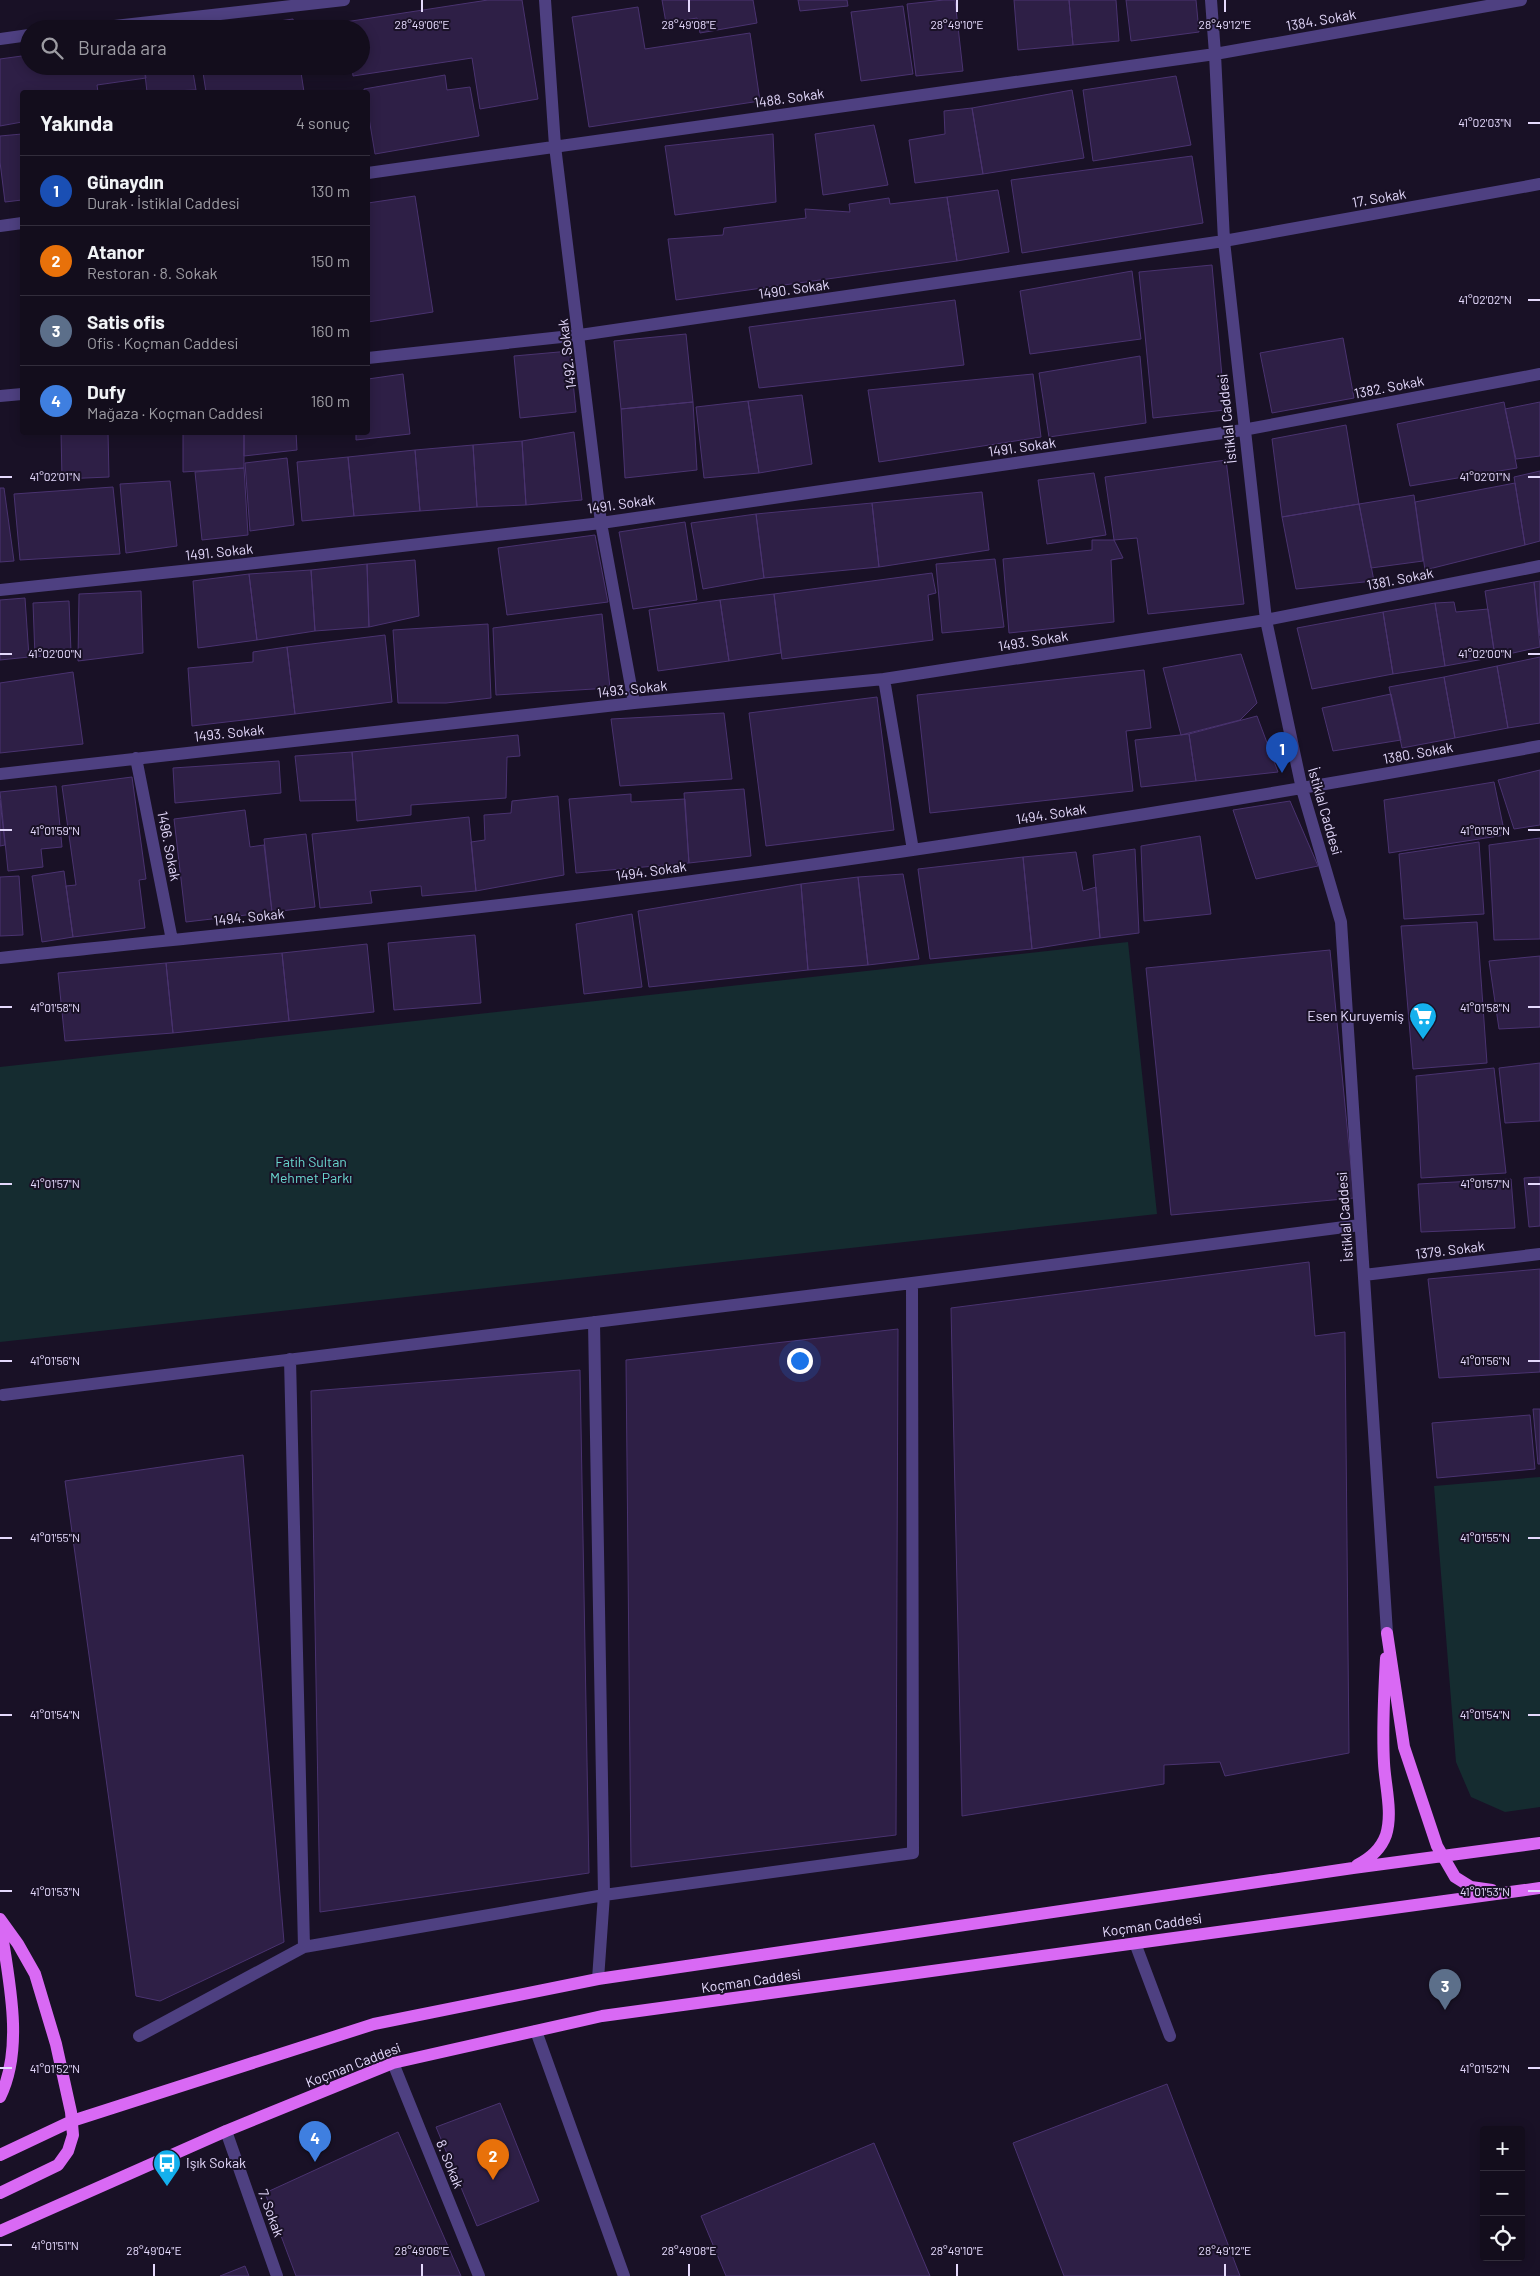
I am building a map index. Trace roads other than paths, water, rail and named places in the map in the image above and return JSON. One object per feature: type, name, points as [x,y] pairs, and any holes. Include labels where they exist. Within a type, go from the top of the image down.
[{"type":"main road","points":[[1387,1633],[1404,1747],[1425,1816],[1442,1855],[1456,1877],[1471,1887],[1522,1890]]},
{"type":"main road","points":[[1353,1868],[1368,1860],[1380,1846],[1386,1836],[1388,1823],[1384,1763],[1383,1702],[1387,1633]]},
{"type":"main road","name":"Koçman Caddesi","points":[[0,2155],[72,2121],[374,2024],[598,1979],[1540,1842]]},
{"type":"main road","name":"Koçman Caddesi","points":[[0,2231],[226,2131],[393,2063],[602,2016],[1540,1888]]},
{"type":"main road","points":[[0,1919],[12,2008],[12,2059],[5,2088],[0,2097]]},
{"type":"main road","points":[[0,1919],[18,1944],[35,1974],[56,2044],[72,2121],[73,2135],[68,2151],[58,2165],[0,2193]]},
{"type":"street","points":[[167,20],[344,0]]},
{"type":"street","name":"1492. Sokak","points":[[545,0],[555,146],[580,336],[601,523],[634,703]]},
{"type":"street","name":"İstiklal Caddesi","points":[[1210,0],[1215,54],[1224,241],[1243,430],[1266,620],[1302,789],[1341,922],[1387,1633]]},
{"type":"street","name":"1384. Sokak","points":[[1215,54],[1521,0]]},
{"type":"street","points":[[0,39],[20,36]]},
{"type":"street","name":"1488. Sokak","points":[[370,173],[1215,54]]},
{"type":"street","name":"17. Sokak","points":[[1224,241],[1540,184]]},
{"type":"street","points":[[0,226],[20,223]]},
{"type":"street","name":"1490. Sokak","points":[[370,358],[580,336],[1224,241]]},
{"type":"street","name":"1382. Sokak","points":[[1243,430],[1540,374]]},
{"type":"street","points":[[0,396],[20,394]]},
{"type":"street","name":"1491. Sokak","points":[[0,590],[229,566],[601,523],[1243,430]]},
{"type":"street","name":"1381. Sokak","points":[[1266,620],[1540,566]]},
{"type":"street","name":"1493. Sokak","points":[[0,774],[634,703],[884,679],[1266,620]]},
{"type":"street","points":[[884,679],[913,850]]},
{"type":"street","name":"1380. Sokak","points":[[1302,789],[1540,746]]},
{"type":"street","name":"1496. Sokak","points":[[136,758],[172,940]]},
{"type":"street","name":"1494. Sokak","points":[[0,958],[582,895],[913,850],[1302,789]]},
{"type":"street","points":[[4,1396],[1360,1226]]},
{"type":"street","name":"1379. Sokak","points":[[1364,1275],[1540,1254]]},
{"type":"street","points":[[139,2036],[304,1947],[604,1895],[913,1852],[912,1283]]},
{"type":"street","points":[[594,1322],[604,1895],[598,1979]]},
{"type":"street","points":[[290,1359],[304,1947]]},
{"type":"street","points":[[1135,1943],[1170,2036]]},
{"type":"street","points":[[536,2031],[624,2276]]},
{"type":"street","name":"8. Sokak","points":[[393,2063],[480,2276]]},
{"type":"street","name":"7. Sokak","points":[[226,2131],[277,2276]]},
{"type":"place","name":"Günaydın","points":[[1282,773]]},
{"type":"place","name":"Esen Kuruyemiş","points":[[1423,1040]]},
{"type":"place","name":"Satis ofis","points":[[1445,2010]]},
{"type":"place","name":"Dufy","points":[[315,2162]]},
{"type":"place","name":"Atanor","points":[[493,2180]]},
{"type":"place","name":"Işık Sokak","points":[[167,2187]]},
{"type":"park label","name":"Fatih Sultan Mehmet Parkı","points":[[311,1170]]}]
